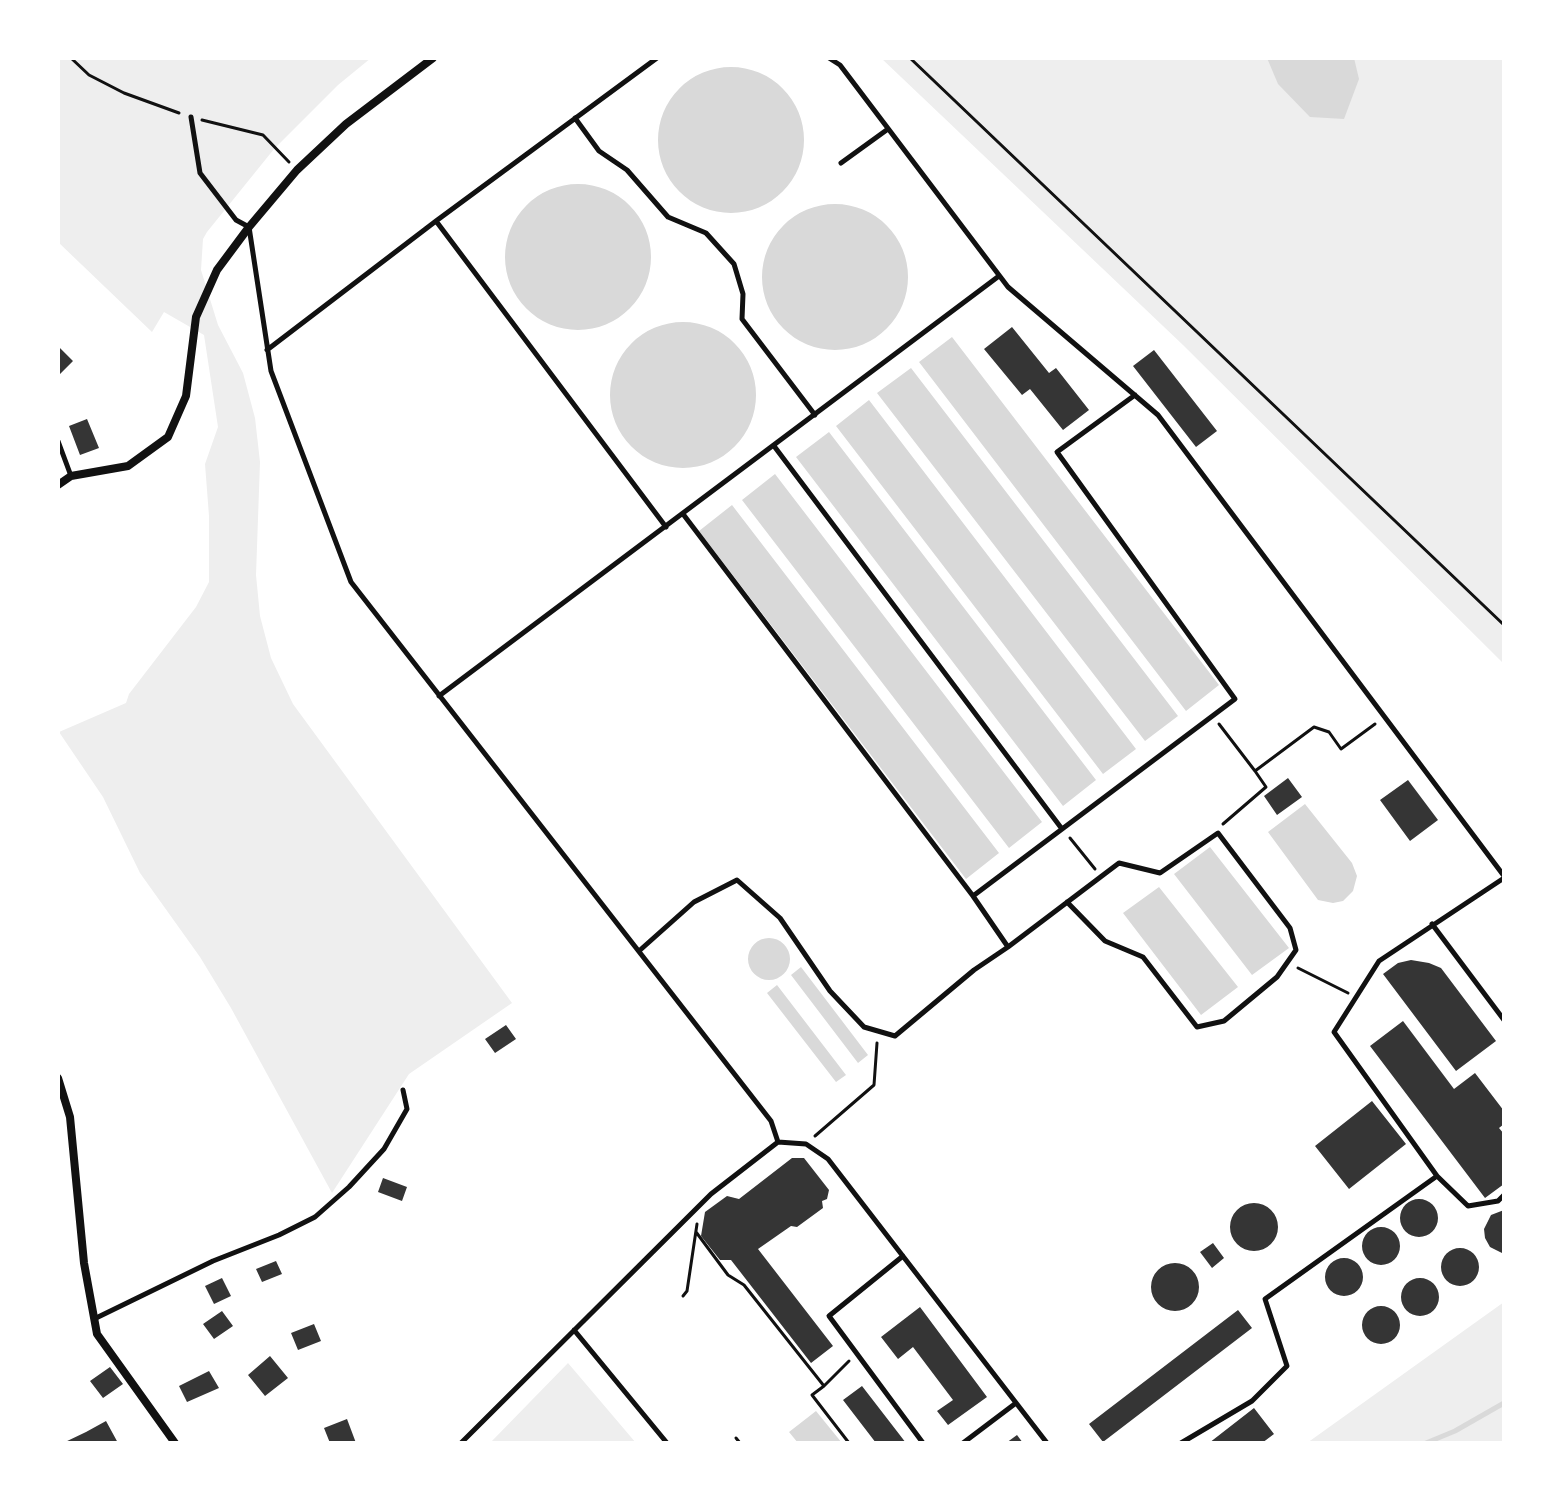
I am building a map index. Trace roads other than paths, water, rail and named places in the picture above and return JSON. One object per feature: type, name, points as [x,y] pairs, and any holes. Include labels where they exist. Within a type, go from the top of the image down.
[{"type":"street","points":[[58,485],[71,476],[128,466],[168,437],[186,396],[196,317],[217,270],[297,170],[346,124],[433,58]]},
{"type":"street","points":[[58,1078],[70,1117],[84,1263],[97,1334],[175,1443]]},
{"type":"lane","points":[[267,350],[657,58]]},
{"type":"lane","points":[[829,58],[840,65],[1008,287],[1158,415],[1504,877],[1379,961],[1334,1032],[1437,1176],[1468,1206],[1498,1201],[1504,1195]]},
{"type":"lane","points":[[191,117],[200,173],[236,220],[249,227],[271,371],[351,582],[771,1121],[778,1142]]},
{"type":"lane","points":[[575,118],[599,151],[627,170],[668,217],[706,233],[734,264],[743,294],[742,319],[815,415]]},
{"type":"lane","points":[[841,163],[888,129]]},
{"type":"lane","points":[[436,221],[666,527]]},
{"type":"lane","points":[[439,696],[999,276]]},
{"type":"lane","points":[[973,896],[1235,699],[1057,452],[1135,395]]},
{"type":"lane","points":[[58,441],[71,476]]},
{"type":"lane","points":[[774,446],[1062,829]]},
{"type":"lane","points":[[683,514],[973,896],[1008,947]]},
{"type":"lane","points":[[639,951],[694,902],[737,880],[780,918],[830,991],[864,1027],[895,1036],[974,970],[1119,863],[1160,873],[1218,833],[1290,928],[1296,950],[1277,977],[1224,1021],[1197,1027],[1143,957],[1105,941],[1067,902]]},
{"type":"lane","points":[[1432,924],[1504,1020]]},
{"type":"lane","points":[[94,1319],[213,1261],[315,1217],[349,1187],[384,1149],[407,1109],[403,1090]]},
{"type":"lane","points":[[461,1443],[700,1204],[778,1142],[806,1144],[828,1159],[1047,1443]]},
{"type":"lane","points":[[1181,1443],[1252,1401],[1287,1366],[1265,1299],[1437,1176]]},
{"type":"lane","points":[[903,1256],[829,1316],[923,1443]]},
{"type":"lane","points":[[574,1330],[667,1443]]},
{"type":"lane","points":[[963,1443],[1016,1403]]},
{"type":"waterway","points":[[1426,1443],[1455,1431],[1504,1403]]}]
